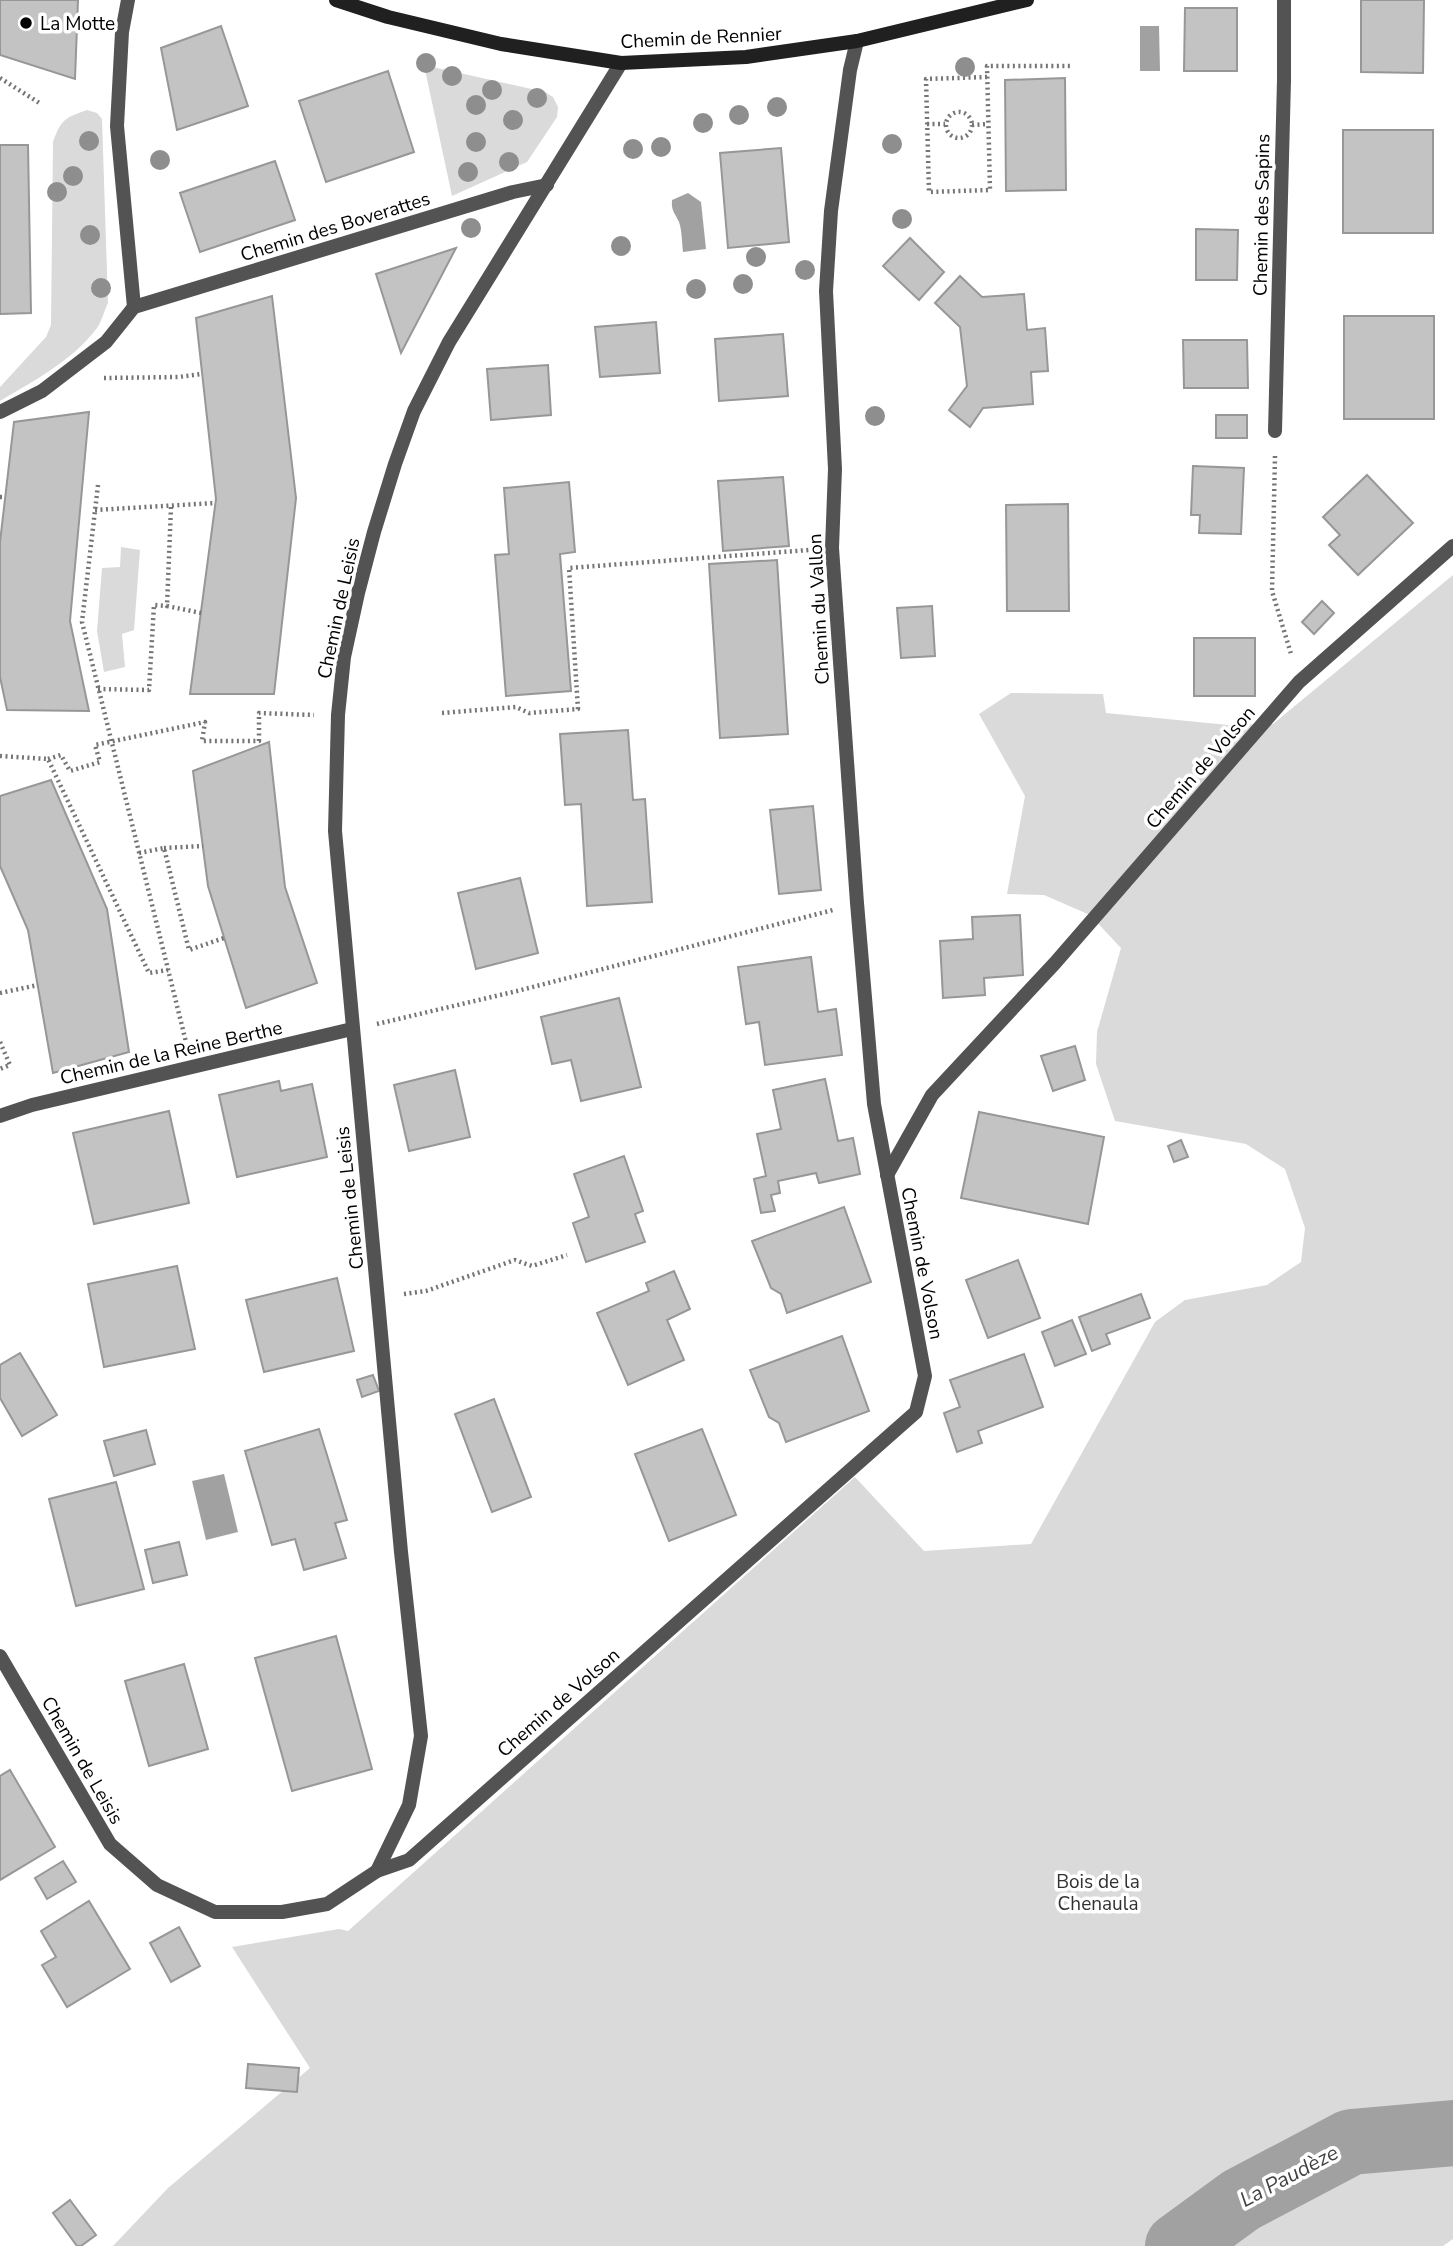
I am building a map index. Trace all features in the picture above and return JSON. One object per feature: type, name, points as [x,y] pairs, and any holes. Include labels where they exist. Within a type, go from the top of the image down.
[{"type":"street","points":[[0,412],[42,391],[106,342],[134,307],[117,126],[122,32],[128,0]]},
{"type":"street","name":"Chemin de Rennier","points":[[336,0],[388,17],[501,44],[621,63],[746,57],[858,41],[1027,0]]},
{"type":"street","name":"Chemin des Sapins","points":[[1275,431],[1284,0]]},
{"type":"street","name":"Chemin du Vallon","points":[[858,41],[850,70],[833,199],[826,291],[835,469],[832,548],[874,1104],[887,1175]]},
{"type":"street","name":"Chemin de Leisis","points":[[0,1656],[110,1844],[157,1885],[215,1912],[282,1912],[327,1904],[377,1871],[410,1805],[421,1735],[401,1552],[335,831],[338,715],[344,656],[358,593],[395,464],[414,411],[449,342],[621,63]]},
{"type":"street","name":"Chemin des Boverattes","points":[[134,307],[513,192],[547,185]]},
{"type":"street","name":"Chemin de Volson","points":[[377,1871],[409,1860],[916,1412],[925,1376],[887,1175],[932,1095],[1055,963],[1299,682],[1453,546]]},
{"type":"street","name":"Chemin de la Reine Berthe","points":[[0,1116],[32,1105],[352,1030]]},
{"type":"path","points":[[987,77],[926,79],[929,192],[990,190],[987,66],[1070,66]]},
{"type":"path","points":[[0,78],[41,104]]},
{"type":"path","points":[[954,112],[962,112],[969,116],[972,124],[970,132],[955,138],[948,133],[945,124],[954,112]]},
{"type":"path","points":[[927,124],[945,124]]},
{"type":"path","points":[[972,124],[988,124]]},
{"type":"path","points":[[104,378],[202,374]]},
{"type":"path","points":[[1275,431],[1272,590],[1299,682]]},
{"type":"path","points":[[98,485],[82,622],[188,1051]]},
{"type":"path","points":[[95,510],[215,503]]},
{"type":"path","points":[[167,606],[171,506]]},
{"type":"path","points":[[442,713],[516,707],[529,713],[578,709],[569,568],[832,548]]},
{"type":"path","points":[[98,689],[149,690],[154,605],[201,613]]},
{"type":"path","points":[[0,757],[48,759],[61,755],[70,771],[100,762],[95,745],[111,741],[205,722],[202,741],[259,741],[259,713],[315,715]]},
{"type":"path","points":[[48,759],[149,973],[168,970]]},
{"type":"path","points":[[139,853],[163,848],[202,846]]},
{"type":"path","points":[[163,848],[189,950],[224,938]]},
{"type":"path","points":[[352,1030],[517,991],[836,909]]},
{"type":"path","points":[[0,993],[38,985]]},
{"type":"path","points":[[0,1042],[10,1065],[0,1069]]},
{"type":"path","points":[[378,1297],[426,1291],[515,1259],[532,1266],[567,1255]]},
{"type":"green space","points":[[424,65],[545,92],[553,97],[558,107],[557,117],[527,162],[452,196]]},
{"type":"green space","points":[[87,110],[97,113],[102,119],[108,303],[97,328],[76,350],[52,369],[0,401],[0,387],[46,337],[51,325],[53,142],[64,121]]},
{"type":"green space","points":[[121,547],[140,550],[134,630],[122,634],[125,667],[104,672],[97,631],[102,568],[120,567]]},
{"type":"green space","name":"Bois de la Chenaula","points":[[1453,575],[1453,2239],[1443,2246],[113,2246],[168,2188],[310,2068],[232,1947],[339,1929],[348,1931],[855,1477],[924,1551],[1031,1544],[1155,1322],[1185,1300],[1267,1285],[1301,1262],[1305,1228],[1285,1169],[1246,1144],[1115,1121],[1096,1064],[1097,1032],[1121,948],[1090,915],[1044,895],[1007,894],[1025,796],[979,714],[1011,693],[1103,694],[1106,713],[1228,725],[1273,724]]},
{"type":"shaded area","points":[[1140,26],[1159,26],[1160,71],[1140,71]]},
{"type":"shaded area","points":[[688,193],[701,202],[706,249],[683,252],[681,229],[672,200]]},
{"type":"shaded area","points":[[224,1474],[238,1532],[206,1540],[192,1481]]},
{"type":"building","points":[[0,0],[78,0],[75,79],[0,55]]},
{"type":"building","points":[[1361,0],[1424,0],[1423,73],[1361,72]]},
{"type":"building","points":[[1185,8],[1237,8],[1237,71],[1184,71]]},
{"type":"building","points":[[221,26],[248,106],[177,130],[161,48]]},
{"type":"building","points":[[388,71],[414,152],[326,182],[299,101]]},
{"type":"building","points":[[1065,78],[1066,190],[1006,191],[1005,80]]},
{"type":"building","points":[[1343,130],[1433,130],[1433,233],[1343,233]]},
{"type":"building","points":[[0,145],[28,145],[31,313],[0,314]]},
{"type":"building","points":[[781,148],[789,242],[728,248],[720,153]]},
{"type":"building","points":[[275,161],[295,220],[200,252],[180,193]]},
{"type":"building","points":[[1196,229],[1238,230],[1237,280],[1196,280]]},
{"type":"building","points":[[910,238],[944,272],[919,300],[883,266]]},
{"type":"building","points":[[456,248],[401,353],[376,274]]},
{"type":"building","points":[[960,276],[982,297],[1024,294],[1027,330],[1045,328],[1048,371],[1031,372],[1033,404],[983,408],[970,427],[949,410],[967,386],[960,327],[935,303]]},
{"type":"building","points":[[272,296],[296,498],[274,694],[190,694],[216,499],[196,318]]},
{"type":"building","points":[[1344,316],[1434,316],[1434,419],[1344,419]]},
{"type":"building","points":[[656,322],[660,373],[600,377],[595,327]]},
{"type":"building","points":[[783,334],[788,396],[719,401],[715,339]]},
{"type":"building","points":[[1183,340],[1247,340],[1248,388],[1184,388]]},
{"type":"building","points":[[548,365],[551,415],[491,420],[487,369]]},
{"type":"building","points":[[89,412],[70,621],[89,711],[7,710],[0,677],[0,542],[14,422]]},
{"type":"building","points":[[1216,415],[1247,415],[1247,438],[1216,438]]},
{"type":"building","points":[[1193,466],[1244,468],[1241,534],[1199,533],[1200,515],[1191,515]]},
{"type":"building","points":[[1367,475],[1413,523],[1358,575],[1329,545],[1340,535],[1323,517]]},
{"type":"building","points":[[783,477],[789,546],[723,551],[718,481]]},
{"type":"building","points":[[569,482],[575,552],[560,554],[571,691],[506,696],[495,555],[509,554],[504,488]]},
{"type":"building","points":[[1068,504],[1069,611],[1007,611],[1006,505]]},
{"type":"building","points":[[777,560],[788,734],[720,738],[709,564]]},
{"type":"building","points":[[1322,601],[1334,613],[1314,634],[1302,622]]},
{"type":"building","points":[[932,606],[935,656],[901,658],[897,608]]},
{"type":"building","points":[[1194,638],[1255,638],[1255,696],[1194,696]]},
{"type":"building","points":[[628,730],[633,800],[645,799],[652,902],[587,906],[581,804],[565,805],[560,734]]},
{"type":"building","points":[[269,742],[285,887],[317,983],[246,1008],[208,886],[193,771]]},
{"type":"building","points":[[51,780],[107,909],[129,1052],[53,1073],[28,930],[0,866],[0,796]]},
{"type":"building","points":[[813,806],[821,890],[779,894],[770,810]]},
{"type":"building","points":[[520,878],[538,953],[476,969],[458,893]]},
{"type":"building","points":[[1020,915],[1023,975],[984,978],[985,995],[943,998],[940,941],[973,939],[972,917]]},
{"type":"building","points":[[811,957],[818,1012],[836,1009],[842,1055],[765,1065],[759,1022],[746,1024],[738,967]]},
{"type":"building","points":[[619,998],[641,1087],[581,1101],[571,1060],[552,1064],[541,1017]]},
{"type":"building","points":[[1075,1046],[1085,1080],[1053,1091],[1041,1056]]},
{"type":"building","points":[[455,1070],[470,1137],[409,1151],[394,1085]]},
{"type":"building","points":[[825,1079],[838,1141],[853,1138],[860,1174],[819,1183],[816,1173],[778,1181],[780,1193],[771,1195],[775,1211],[761,1213],[754,1179],[766,1176],[757,1134],[781,1129],[773,1090]]},
{"type":"building","points":[[279,1081],[281,1091],[312,1084],[327,1157],[237,1177],[219,1095]]},
{"type":"building","points":[[169,1111],[189,1203],[94,1224],[73,1133]]},
{"type":"building","points":[[979,1112],[1104,1137],[1088,1224],[961,1198]]},
{"type":"building","points":[[1181,1140],[1188,1157],[1174,1162],[1168,1146]]},
{"type":"building","points":[[624,1156],[643,1211],[635,1214],[645,1242],[586,1262],[573,1223],[589,1217],[574,1174]]},
{"type":"building","points":[[844,1207],[871,1282],[787,1313],[781,1294],[771,1288],[752,1241]]},
{"type":"building","points":[[1018,1260],[1040,1318],[988,1338],[966,1280]]},
{"type":"building","points":[[177,1266],[195,1349],[104,1367],[88,1284]]},
{"type":"building","points":[[674,1271],[690,1309],[667,1320],[684,1360],[628,1385],[597,1313],[649,1291],[646,1283]]},
{"type":"building","points":[[337,1278],[354,1351],[264,1372],[246,1300]]},
{"type":"building","points":[[1141,1294],[1150,1318],[1106,1334],[1110,1344],[1092,1351],[1079,1317]]},
{"type":"building","points":[[1072,1320],[1086,1354],[1055,1366],[1042,1332]]},
{"type":"building","points":[[842,1336],[869,1411],[786,1442],[779,1423],[769,1417],[750,1370]]},
{"type":"building","points":[[20,1353],[57,1415],[22,1436],[0,1398],[0,1365]]},
{"type":"building","points":[[1024,1354],[1043,1407],[978,1431],[982,1443],[957,1452],[944,1413],[960,1407],[950,1380]]},
{"type":"building","points":[[373,1375],[379,1391],[362,1397],[357,1380]]},
{"type":"building","points":[[494,1399],[531,1497],[492,1512],[455,1414]]},
{"type":"building","points":[[319,1429],[347,1520],[335,1523],[346,1558],[304,1570],[295,1539],[272,1545],[245,1451]]},
{"type":"building","points":[[702,1429],[736,1515],[669,1541],[635,1454]]},
{"type":"building","points":[[146,1430],[155,1464],[114,1476],[104,1441]]},
{"type":"building","points":[[116,1482],[144,1589],[76,1606],[49,1499]]},
{"type":"building","points":[[179,1542],[187,1575],[153,1583],[145,1550]]},
{"type":"building","points":[[336,1636],[372,1769],[292,1791],[255,1658]]},
{"type":"building","points":[[184,1664],[208,1749],[149,1766],[125,1681]]},
{"type":"building","points":[[10,1770],[55,1847],[0,1880],[0,1776]]},
{"type":"building","points":[[63,1861],[76,1882],[47,1899],[35,1878]]},
{"type":"building","points":[[89,1901],[130,1969],[67,2007],[42,1965],[56,1957],[41,1931]]},
{"type":"building","points":[[179,1927],[200,1966],[171,1982],[150,1943]]},
{"type":"building","points":[[248,2064],[299,2068],[297,2092],[246,2088]]},
{"type":"building","points":[[70,2200],[96,2235],[81,2246],[77,2246],[53,2213]]},
{"type":"waterway","name":"La Paudèze","points":[[1178,2246],[1241,2200],[1351,2142],[1453,2133]]},
{"type":"place","name":"La Motte","points":[[26,23]]}]
